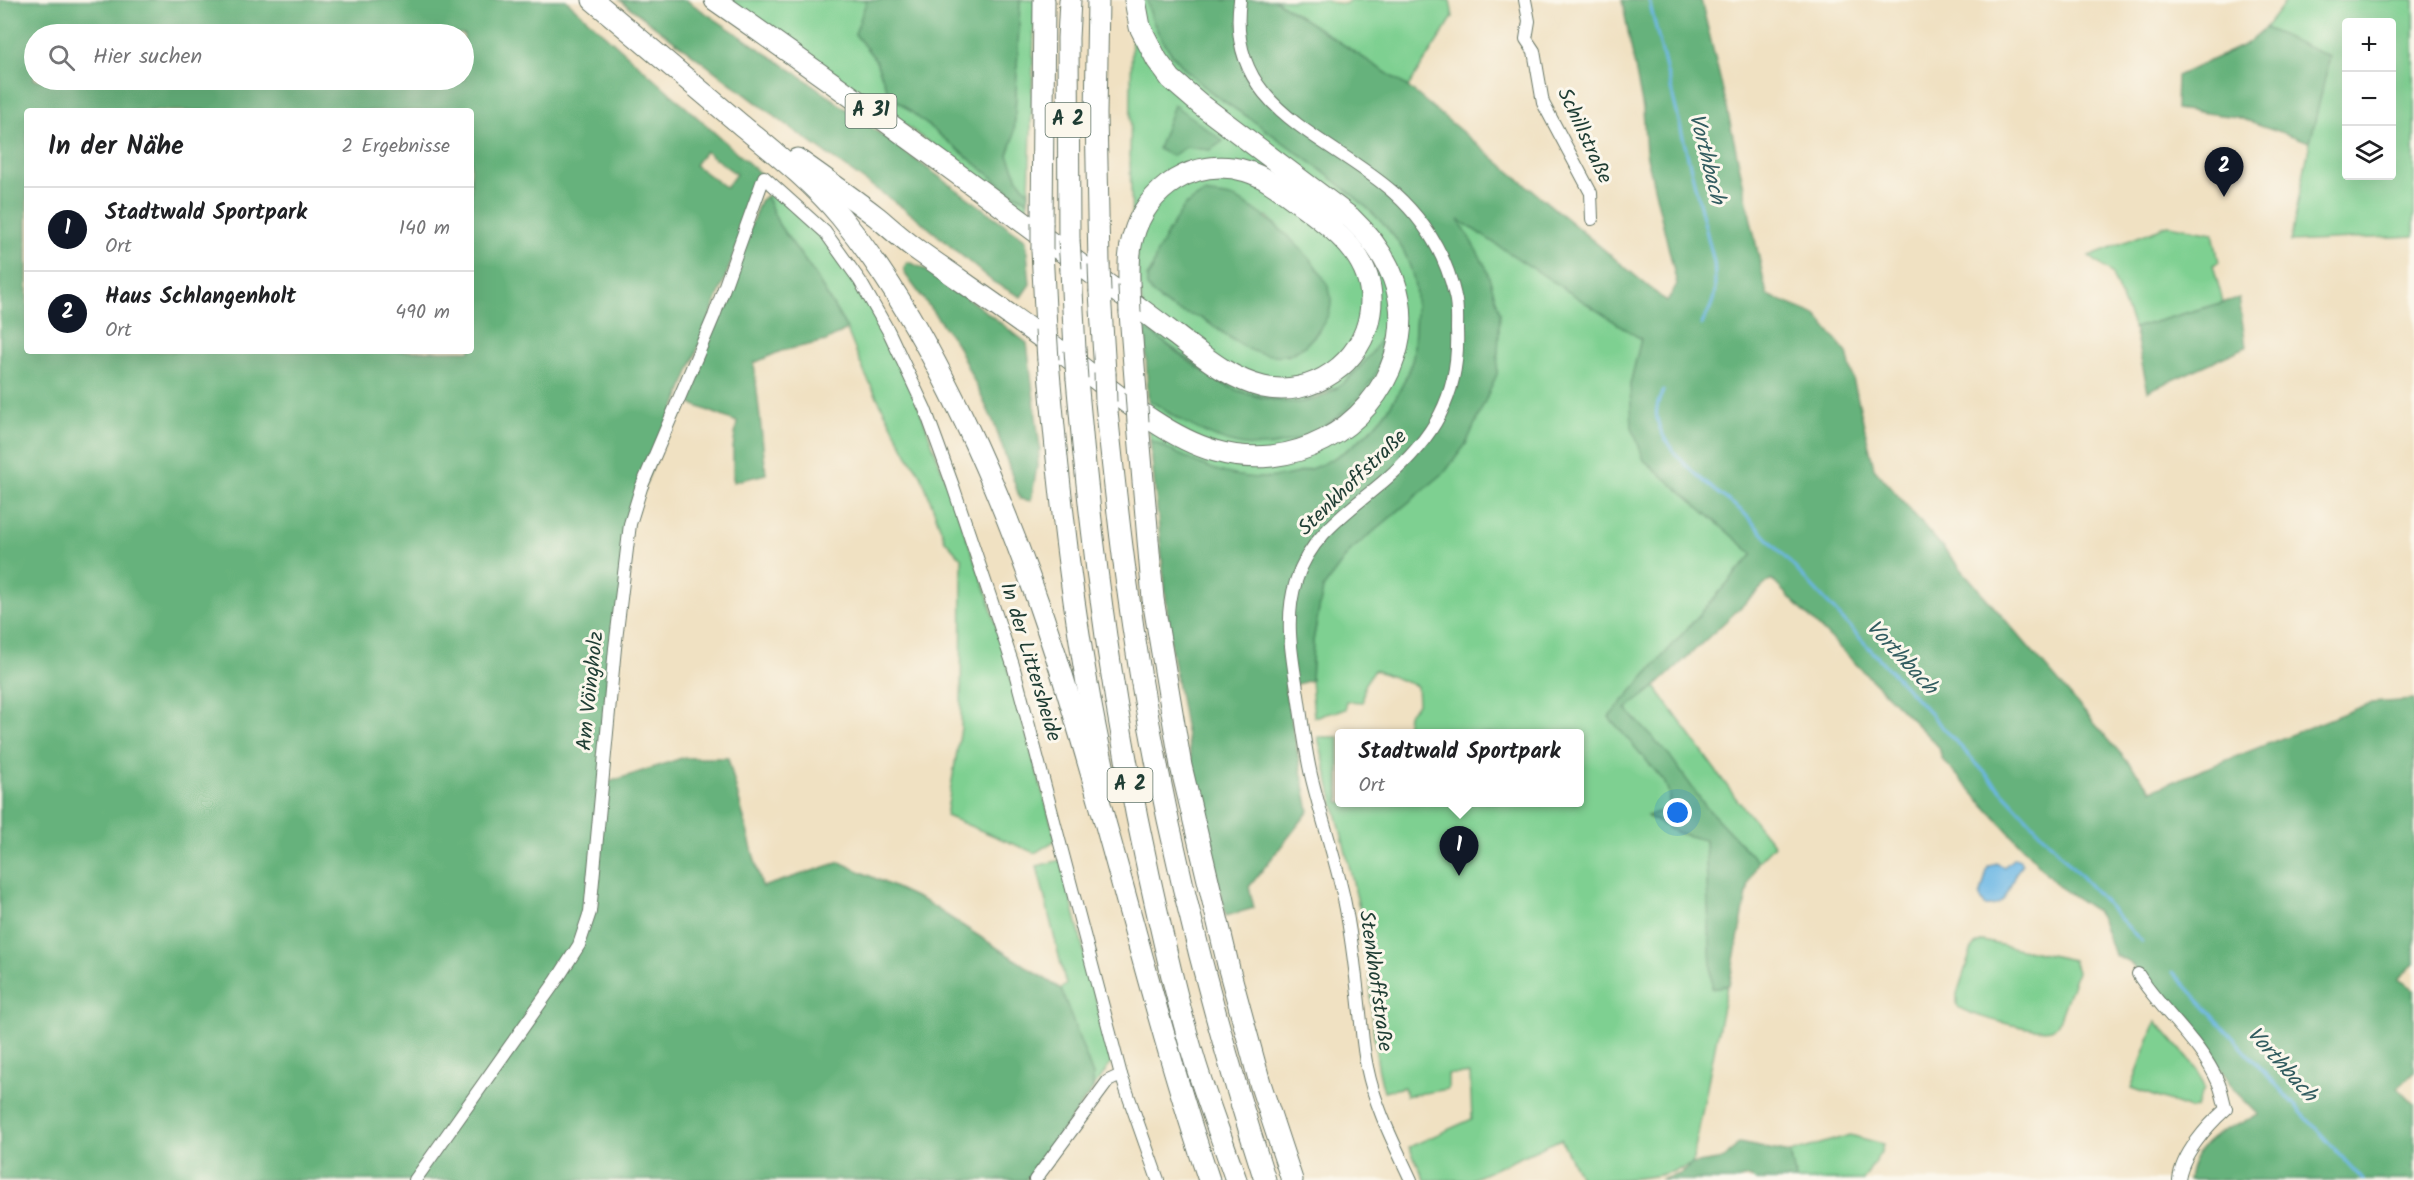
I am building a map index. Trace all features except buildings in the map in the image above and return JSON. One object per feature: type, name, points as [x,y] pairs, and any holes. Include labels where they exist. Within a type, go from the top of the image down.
[{"type":"highway","points":[[593,0],[784,161],[838,213],[882,270],[915,323],[987,470],[1032,584],[1098,798],[1165,1037],[1209,1180]]},
{"type":"highway","name":"A 31","points":[[715,0],[1034,223]]},
{"type":"highway","points":[[1044,0],[1034,223],[1042,250],[1048,360],[1064,521],[1084,663],[1106,781],[1165,1037]]},
{"type":"highway","name":"A 2","points":[[1070,0],[1068,38],[1069,240],[1087,500],[1104,632],[1130,786],[1160,922],[1196,1064],[1236,1180]]},
{"type":"highway","name":"A 2","points":[[1098,0],[1096,114],[1100,292],[1106,402],[1126,578],[1161,785],[1199,951],[1227,1055],[1265,1180]]},
{"type":"highway","points":[[703,93],[846,194],[913,247],[1162,426],[1189,442],[1240,457],[1259,458],[1300,452],[1343,430],[1377,395],[1388,374],[1396,354],[1400,330],[1399,298],[1390,269],[1369,235],[1351,218],[1200,105],[1171,79],[1157,60],[1140,27],[1135,0]]},
{"type":"highway","points":[[1034,223],[1208,360],[1232,375],[1264,387],[1282,390],[1319,381],[1335,372],[1358,348],[1366,331],[1370,312],[1371,294],[1367,278],[1360,260],[1349,244],[1332,227],[1274,184],[1245,170],[1228,168],[1212,168],[1186,174],[1164,187],[1151,199],[1142,213],[1129,253],[1129,285],[1130,313],[1153,599],[1181,766],[1260,1083],[1292,1180]]},
{"type":"highway","points":[[1161,785],[1218,921]]},
{"type":"street","name":"Stenkhoffstraße","points":[[1240,0],[1238,21],[1242,49],[1254,79],[1263,93],[1301,129],[1377,179],[1407,205],[1434,241],[1442,256],[1456,298],[1458,354],[1445,405],[1435,427],[1418,449],[1318,539],[1303,562],[1295,582],[1289,630],[1311,773],[1337,866],[1354,952],[1366,1064],[1375,1097],[1411,1180]]},
{"type":"street","name":"Schillstraße","points":[[1525,0],[1529,21],[1526,39],[1534,51],[1543,103],[1592,192],[1592,219]]},
{"type":"street","name":"In der Littersheide","points":[[764,177],[825,232],[861,281],[889,332],[925,409],[1013,665],[1121,1075],[1158,1180]]},
{"type":"street","name":"Am Vöingholz","points":[[415,1180],[579,945],[590,912],[614,658],[630,524],[641,488],[714,316],[764,177]]},
{"type":"street","points":[[2138,974],[2149,991],[2207,1061],[2219,1083],[2226,1109],[2205,1127],[2179,1175]]},
{"type":"street","points":[[1035,1180],[1108,1081],[1121,1075]]},
{"type":"green space","points":[[0,0],[566,0],[764,177],[630,524],[603,784],[682,758],[728,758],[762,887],[840,862],[926,902],[1061,989],[1093,1076],[1093,1089],[1026,1180],[0,1180]],"holes":[[[705,151],[736,174],[726,188],[695,165]]]},
{"type":"green space","points":[[620,0],[686,0],[802,77],[1026,240],[1030,284],[1021,297],[993,282],[917,218],[789,127]]},
{"type":"green space","points":[[728,0],[867,0],[855,34],[875,59],[889,94],[1011,192],[1028,201],[1026,211]]},
{"type":"green space","points":[[867,0],[1020,0],[1014,137],[1008,155],[1018,179],[1029,193],[1028,201],[1011,192],[889,94],[875,59],[855,34]]},
{"type":"green space","points":[[1020,0],[1035,0],[1029,193],[1018,179],[1008,155],[1014,137]]},
{"type":"green space","points":[[1137,0],[1147,0],[1152,19],[1161,37],[1185,69],[1215,95],[1311,162],[1357,199],[1394,236],[1405,254],[1416,291],[1416,309],[1414,353],[1402,385],[1389,407],[1355,444],[1334,458],[1311,468],[1287,475],[1246,477],[1203,465],[1150,440],[1148,399],[1179,420],[1333,422],[1373,379],[1381,338],[1373,353],[1341,385],[1303,402],[1286,402],[1236,390],[1145,328],[1132,225],[1130,160],[1132,21]],"holes":[[[1223,141],[1210,150],[1186,147]],[[1267,216],[1312,261],[1319,331],[1305,346],[1288,356],[1233,340],[1201,318],[1176,310],[1160,301],[1147,277],[1168,232]]]},
{"type":"green space","points":[[1147,0],[1275,0],[1408,87],[1667,302],[1677,284],[1646,153],[1643,109],[1622,0],[1701,0],[1725,99],[1767,295],[1816,315],[1847,353],[1874,468],[2152,790],[2370,703],[2414,700],[2414,964],[2398,979],[2414,989],[2414,1072],[2398,1088],[2414,1104],[2414,1180],[2188,1180],[2191,1166],[2204,1145],[2213,1137],[2235,1125],[2259,1115],[2235,1091],[2214,1058],[2130,962],[2114,955],[2102,920],[2096,911],[2058,886],[1942,759],[1939,747],[1771,579],[1655,687],[1626,709],[1670,756],[1706,807],[1758,862],[1749,883],[1729,985],[1712,988],[1705,840],[1678,833],[1647,816],[1667,809],[1669,798],[1667,788],[1664,781],[1609,717],[1753,554],[1644,460],[1632,427],[1630,385],[1641,339],[1459,220],[1486,267],[1500,312],[1497,374],[1466,444],[1445,472],[1350,551],[1323,588],[1313,641],[1311,680],[1285,688],[1309,811],[1249,887],[1254,908],[1226,916],[1195,781],[1171,648],[1150,440],[1203,465],[1246,477],[1287,475],[1311,469],[1334,458],[1355,444],[1373,427],[1389,407],[1402,385],[1414,353],[1416,291],[1405,254],[1394,236],[1378,218],[1311,162],[1215,95],[1185,69],[1161,37],[1152,19]]},
{"type":"green space","points":[[1275,0],[1325,0],[1345,4],[1350,0],[1450,0],[1453,17],[1408,87]]},
{"type":"green space","points":[[2287,0],[2414,0],[2414,236],[2290,242],[2330,57],[2265,28]]},
{"type":"green space","points":[[2265,28],[2330,57],[2310,142],[2237,117],[2176,109],[2177,76],[2246,44]]},
{"type":"green space","points":[[1174,105],[1223,141],[1210,150],[1186,147],[1172,156],[1158,149]]},
{"type":"green space","points":[[1204,193],[1236,199],[1263,215],[1293,241],[1319,270],[1331,298],[1330,309],[1322,325],[1302,348],[1285,355],[1255,352],[1201,318],[1168,306],[1147,287],[1147,277],[1168,232],[1185,205]]},
{"type":"green space","points":[[770,194],[778,197],[814,227],[831,247],[872,306],[912,388],[987,593],[1056,840],[1035,853],[946,816],[961,728],[962,559],[945,540],[921,475],[908,456],[865,374],[845,325],[813,272],[779,225],[766,196]]},
{"type":"green space","points":[[766,196],[779,225],[813,272],[847,329],[826,341],[781,351],[754,363],[766,474],[733,482],[733,448],[737,422],[684,401],[760,201]]},
{"type":"green space","points":[[1458,219],[1641,339],[1630,385],[1644,460],[1753,554],[1609,717],[1664,781],[1667,788],[1669,798],[1667,809],[1648,817],[1678,833],[1705,840],[1712,987],[1727,986],[1692,1164],[1680,1169],[1653,1176],[1581,1180],[1561,1139],[1470,1180],[1425,1180],[1409,1147],[1472,1119],[1470,1074],[1448,1074],[1448,1089],[1406,1096],[1404,1087],[1384,1092],[1376,1053],[1365,932],[1318,737],[1335,737],[1335,807],[1584,807],[1584,729],[1406,729],[1408,714],[1418,704],[1417,686],[1374,670],[1364,685],[1363,702],[1346,701],[1346,709],[1314,717],[1311,680],[1313,641],[1323,588],[1350,551],[1445,472]]},
{"type":"green space","points":[[2168,225],[2213,233],[2219,262],[2213,265],[2223,302],[2134,328],[2111,273],[2089,256]]},
{"type":"green space","points":[[907,262],[949,285],[1027,343],[1040,449],[1031,501],[1020,499],[994,423],[956,343],[905,274],[904,268]]},
{"type":"green space","points":[[2239,298],[2246,347],[2148,391],[2134,328]]},
{"type":"green space","points":[[1145,328],[1201,370],[1236,390],[1296,403],[1328,394],[1350,378],[1376,347],[1382,336],[1382,353],[1377,372],[1371,381],[1348,408],[1335,419],[1306,436],[1290,442],[1256,446],[1238,444],[1214,437],[1148,399]]},
{"type":"green space","points":[[1655,687],[1735,797],[1774,845],[1758,862],[1706,807],[1669,756],[1625,709]]},
{"type":"green space","points":[[1061,860],[1112,1062],[1093,1089],[1093,1076],[1060,989],[1066,985],[1037,866]]},
{"type":"green space","points":[[1982,941],[2073,960],[2077,972],[2055,1027],[2043,1030],[2018,1026],[1988,1019],[1957,1006],[1957,994],[1971,951]]},
{"type":"green space","points":[[2156,1021],[2198,1070],[2204,1088],[2196,1107],[2190,1109],[2131,1088]]},
{"type":"green space","points":[[1850,1135],[1883,1144],[1881,1152],[1863,1180],[1796,1180],[1790,1153]]},
{"type":"green space","points":[[1739,1143],[1790,1153],[1796,1180],[1756,1180],[1749,1177],[1734,1180],[1660,1180],[1680,1174],[1692,1164],[1724,1159]]},
{"type":"water","points":[[2014,858],[2020,860],[2022,865],[2005,898],[1992,906],[1985,906],[1980,897],[1988,867],[1996,863],[2004,867]]},
{"type":"waterway","name":"Vorthbach","points":[[1649,0],[1714,262],[1713,302],[1701,325]]},
{"type":"waterway","name":"Vorthbach","points":[[1663,391],[1657,407],[1657,418],[1669,445],[1680,458],[1692,471],[1743,512],[2142,942]]},
{"type":"waterway","name":"Vorthbach","points":[[2173,972],[2363,1180]]},
{"type":"place","name":"Haus Schlangenholt","points":[[2224,197]]},
{"type":"place","name":"Stadtwald Sportpark","points":[[1459,876]]}]
